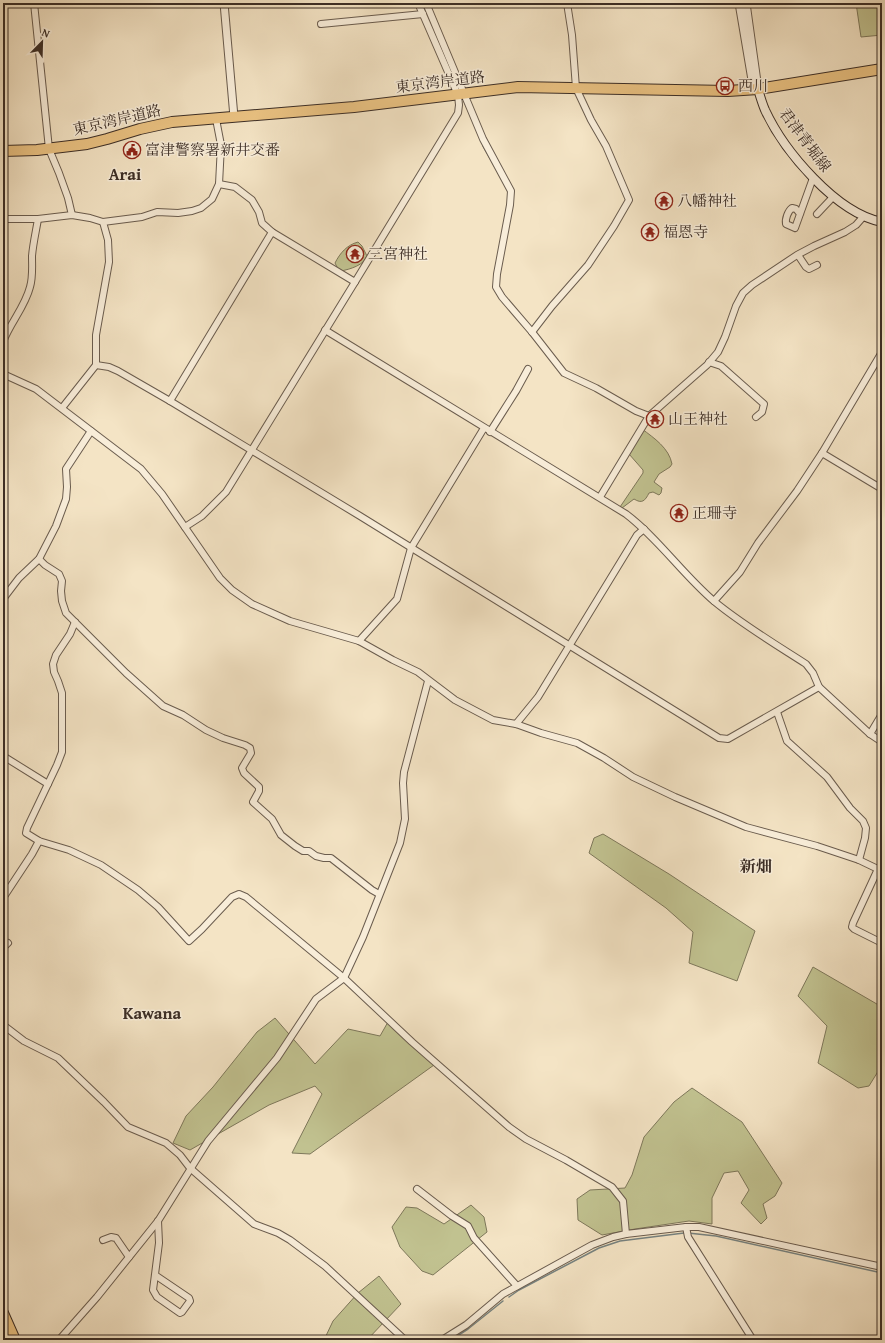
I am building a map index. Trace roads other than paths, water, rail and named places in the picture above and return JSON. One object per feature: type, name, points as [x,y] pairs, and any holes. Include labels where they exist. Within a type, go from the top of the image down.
[{"type":"highway","name":"東京湾岸道路","points":[[3,151],[49,149],[107,139],[156,125],[216,118],[354,107],[518,87],[714,91],[758,89],[882,69]]},
{"type":"highway","points":[[3,1313],[5,1325],[15,1340]]},
{"type":"main road","name":"君津青堀線","points":[[758,89],[764,109],[775,128],[813,178],[833,197],[863,217],[881,221]]},
{"type":"street","points":[[34,3],[49,149],[68,198],[72,215]]},
{"type":"street","points":[[224,3],[234,117]]},
{"type":"street","points":[[418,3],[483,139],[511,191],[496,287],[502,297],[564,373],[596,388],[636,411],[649,416]]},
{"type":"street","points":[[185,527],[202,516],[226,492],[458,113],[461,94],[426,3]]},
{"type":"street","points":[[532,332],[552,306],[588,265],[629,200],[606,146],[591,120],[576,88],[572,35],[567,3]]},
{"type":"street","points":[[739,3],[752,80],[758,89]]},
{"type":"street","points":[[746,3],[758,89]]},
{"type":"street","points":[[321,24],[423,14]]},
{"type":"street","points":[[3,219],[38,219],[72,215],[103,222],[142,217],[157,212],[192,212],[207,204],[219,184],[221,145],[216,118]]},
{"type":"street","points":[[800,214],[813,178]]},
{"type":"street","points":[[219,184],[234,186],[252,200],[260,212],[262,223],[272,232],[355,282]]},
{"type":"street","points":[[818,211],[833,197]]},
{"type":"street","points":[[600,497],[649,416],[709,362],[718,352],[725,338],[736,306],[743,293],[752,284],[798,255],[845,232],[856,225],[863,217]]},
{"type":"street","points":[[3,342],[6,333],[25,302],[30,286],[33,274],[32,255],[38,219]]},
{"type":"street","points":[[62,408],[96,365],[96,335],[108,262],[108,240],[103,222]]},
{"type":"street","points":[[170,401],[272,232]]},
{"type":"street","points":[[798,255],[809,269],[817,265]]},
{"type":"street","points":[[325,330],[626,514],[644,528],[714,601],[731,615],[806,664],[814,673],[819,687],[870,734],[882,742]]},
{"type":"street","points":[[714,601],[740,572],[758,543],[798,491],[882,352]]},
{"type":"street","points":[[709,362],[721,366],[764,404],[762,412],[756,417]]},
{"type":"street","points":[[96,365],[109,367],[118,371],[170,401],[570,645],[719,738],[728,739],[819,687]]},
{"type":"street","points":[[359,641],[397,599],[411,548],[487,430],[516,391],[528,369]]},
{"type":"street","points":[[3,374],[36,389],[141,469],[162,494],[220,578],[232,590],[252,604],[290,621],[359,641],[418,672],[455,700],[493,720],[516,724],[540,733],[577,743],[604,758],[633,778],[746,827],[817,846],[859,860],[880,870],[852,927],[882,943]]},
{"type":"street","points":[[3,599],[19,578],[39,559],[56,526],[66,499],[66,469],[91,431]]},
{"type":"street","points":[[822,453],[882,489]]},
{"type":"street","points":[[516,724],[538,697],[637,535],[644,528]]},
{"type":"street","points":[[39,559],[59,574],[62,581],[62,601],[66,613],[126,673],[163,706],[222,738],[250,748],[251,753],[242,768],[244,773],[259,787],[259,791],[253,802],[272,818],[281,834],[302,851],[309,851],[316,856],[331,858],[379,894]]},
{"type":"street","points":[[75,622],[70,634],[56,655],[53,664],[54,672],[62,693],[62,752],[26,833],[38,842],[69,850],[101,865],[133,887],[158,907],[189,941],[232,897],[239,894],[246,897],[344,978],[412,1042],[509,1127],[526,1139],[612,1187],[622,1201],[626,1234]]},
{"type":"street","points":[[59,1340],[97,1298],[158,1221],[208,1141],[277,1058],[316,999],[344,978],[363,937],[400,843],[405,819],[403,783],[404,772],[428,681]]},
{"type":"street","points":[[777,712],[787,741],[827,777],[850,808],[863,821],[866,828],[865,838],[859,860]]},
{"type":"street","points":[[870,734],[882,714]]},
{"type":"street","points":[[3,756],[48,784]]},
{"type":"street","points":[[3,898],[32,854],[38,842]]},
{"type":"street","points":[[3,1025],[24,1041],[58,1058],[128,1127],[166,1142],[180,1155],[190,1168],[254,1224],[278,1233],[290,1240],[325,1266],[405,1340]]},
{"type":"street","points":[[417,1189],[452,1216],[468,1226],[474,1238],[517,1286]]},
{"type":"street","points":[[155,1275],[189,1298],[190,1301],[182,1312],[180,1313],[154,1294],[153,1290],[159,1244],[158,1221]]},
{"type":"street","points":[[442,1340],[466,1325],[503,1294],[592,1245],[608,1238],[626,1234],[711,1229],[882,1267]]},
{"type":"street","points":[[686,1231],[753,1340]]},
{"type":"street","points":[[104,1240],[111,1236],[116,1238],[129,1257]]},
{"type":"street","points":[[880,1340],[882,1330]]},
{"type":"waterway","points":[[422,3],[432,25]]},
{"type":"waterway","points":[[463,99],[467,108]]},
{"type":"waterway","points":[[483,146],[500,176]]},
{"type":"waterway","points":[[509,1297],[519,1290],[599,1248],[620,1241],[684,1233]]},
{"type":"waterway","points":[[688,1233],[716,1236],[882,1273]]},
{"type":"waterway","points":[[451,1340],[468,1329],[503,1301]]},
{"type":"place","name":"西川","points":[[725,86]]},
{"type":"place","name":"富津警察署新井交番","points":[[132,150]]},
{"type":"place","name":"八幡神社","points":[[664,201]]},
{"type":"place","name":"福恩寺","points":[[650,232]]},
{"type":"place","name":"三宮神社","points":[[355,254]]},
{"type":"place","name":"山王神社","points":[[655,419]]},
{"type":"place","name":"正珊寺","points":[[679,513]]},
{"type":"district","name":"Arai","points":[[125,174]]},
{"type":"district","name":"新畑","points":[[756,866]]},
{"type":"district","name":"Kawana","points":[[152,1013]]}]
